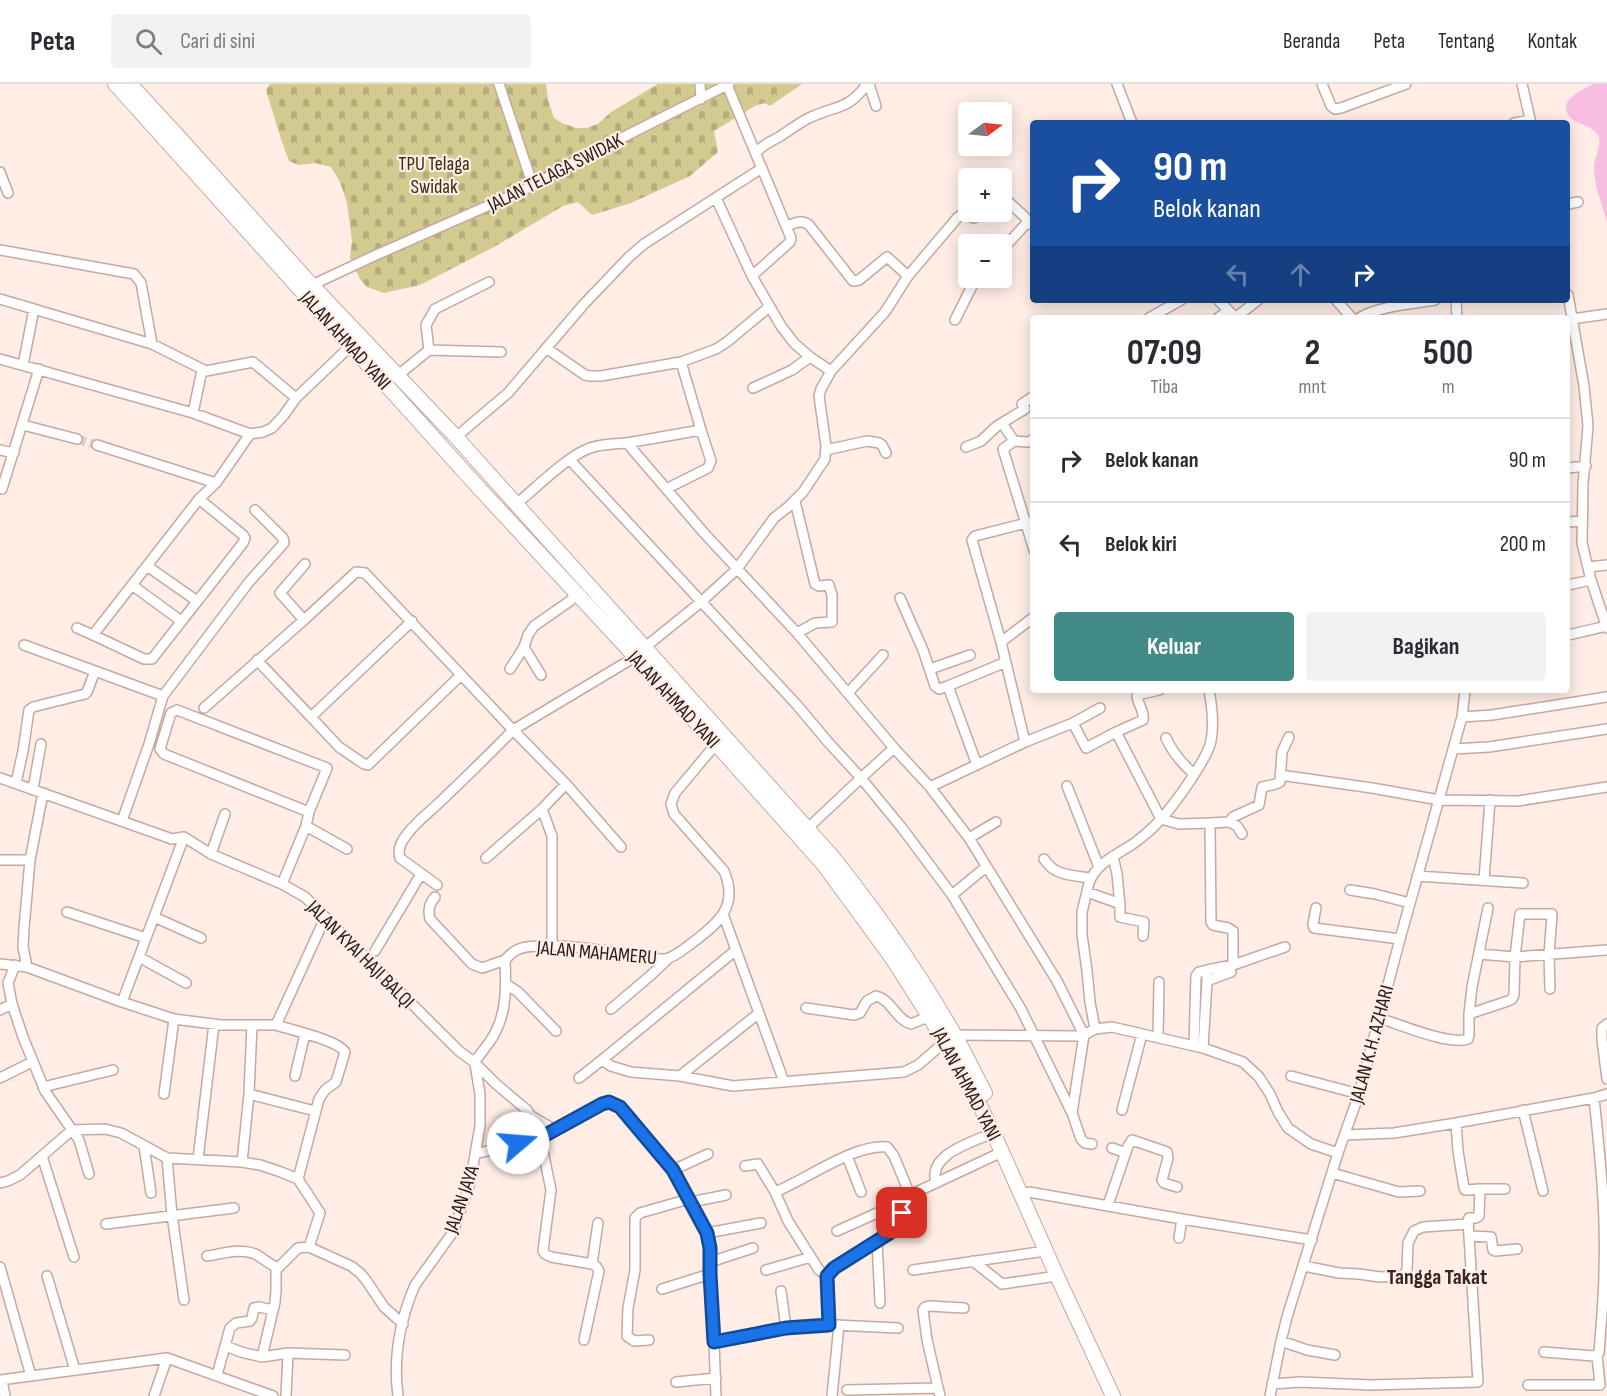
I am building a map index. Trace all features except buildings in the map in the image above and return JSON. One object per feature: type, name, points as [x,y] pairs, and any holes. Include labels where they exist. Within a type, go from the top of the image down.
[{"type":"highway","name":"JALAN AHMAD YANI","points":[[115,84],[307,288],[398,376],[456,437],[716,744],[824,865],[892,958],[930,1016],[950,1038],[988,1100],[1122,1396]]},
{"type":"highway","name":"JALAN AHMAD YANI","points":[[129,84],[307,288],[351,345],[576,594],[640,653],[808,828],[855,885],[922,981],[1113,1396]]},
{"type":"street","points":[[499,84],[533,186]]},
{"type":"street","points":[[700,84],[701,99]]},
{"type":"street","points":[[756,153],[765,144],[800,123],[853,100],[868,84],[876,106]]},
{"type":"street","points":[[1117,84],[1131,120]]},
{"type":"street","points":[[1322,84],[1331,106],[1335,109],[1406,84]]},
{"type":"street","points":[[1375,84],[1379,95]]},
{"type":"street","points":[[1522,84],[1531,120]]},
{"type":"street","name":"JALAN TELAGA SWIDAK","points":[[307,288],[533,186],[578,160],[728,85]]},
{"type":"street","points":[[728,85],[791,236],[790,242],[752,276]]},
{"type":"street","points":[[456,437],[508,393],[584,304],[629,256],[762,168]]},
{"type":"street","points":[[0,172],[8,193]]},
{"type":"street","points":[[716,198],[752,276],[787,335],[810,357],[831,371]]},
{"type":"street","points":[[1570,204],[1578,202]]},
{"type":"street","points":[[1012,205],[1030,222]]},
{"type":"street","points":[[437,885],[398,856],[399,847],[407,834],[513,730],[640,653],[737,569],[774,518],[803,492],[825,459],[826,450],[819,396],[831,371],[885,312],[908,276],[958,218]]},
{"type":"street","points":[[787,226],[803,222],[809,225],[853,281],[859,280],[887,257],[908,276]]},
{"type":"street","points":[[1012,241],[1030,224]]},
{"type":"street","points":[[0,250],[134,274],[141,283],[153,344]]},
{"type":"street","points":[[429,350],[426,325],[435,309],[489,282]]},
{"type":"street","points":[[955,320],[971,288]]},
{"type":"street","points":[[0,299],[153,344],[202,370],[209,371],[253,362],[296,398]]},
{"type":"street","points":[[1154,315],[1176,303]]},
{"type":"street","points":[[1221,303],[1232,315]]},
{"type":"street","points":[[1234,315],[1252,303]]},
{"type":"street","points":[[1339,303],[1349,315]]},
{"type":"street","points":[[1365,315],[1417,303]]},
{"type":"street","points":[[1569,303],[1580,360],[1588,426],[1583,484],[1582,543],[1591,580],[1607,627],[1570,635]]},
{"type":"street","points":[[546,348],[585,375],[590,376],[681,362],[721,346],[769,307]]},
{"type":"street","points":[[1398,307],[1400,315]]},
{"type":"street","points":[[23,365],[34,309]]},
{"type":"street","points":[[1572,319],[1607,314]]},
{"type":"street","points":[[0,358],[193,413],[250,434],[272,428],[296,398],[351,345]]},
{"type":"street","points":[[398,376],[429,350],[501,352]]},
{"type":"street","points":[[753,388],[792,369],[810,357]]},
{"type":"street","points":[[1570,362],[1580,360]]},
{"type":"street","points":[[666,489],[708,468],[711,461],[681,362]]},
{"type":"street","points":[[2,489],[39,369]]},
{"type":"street","points":[[193,413],[202,370]]},
{"type":"street","points":[[966,447],[981,441],[1002,423],[1025,409],[1022,404],[1030,399]]},
{"type":"street","points":[[1002,423],[1014,441]]},
{"type":"street","points":[[23,425],[77,439]]},
{"type":"street","points":[[515,505],[582,452],[597,446],[701,430]]},
{"type":"street","points":[[93,635],[199,499],[216,483],[250,434]]},
{"type":"street","points":[[826,450],[871,441],[882,445],[885,453]]},
{"type":"street","points":[[1025,742],[1002,642],[972,540],[975,536],[1030,522],[1003,449],[1014,441],[1030,441]]},
{"type":"street","points":[[627,443],[737,569],[797,633],[930,788],[969,838],[1058,981],[1084,1035],[1072,1113]]},
{"type":"street","points":[[97,444],[216,483]]},
{"type":"street","points":[[0,450],[14,453]]},
{"type":"street","points":[[570,460],[797,705],[902,828],[952,895],[1021,1009],[1072,1113],[1082,1139],[1092,1144]]},
{"type":"street","points":[[1570,468],[1586,466]]},
{"type":"street","points":[[77,628],[144,659],[152,658],[245,538],[199,499]]},
{"type":"street","points":[[795,501],[815,584],[830,585],[832,595],[832,622],[814,623],[797,633]]},
{"type":"street","points":[[122,821],[163,696],[249,582],[284,543],[284,538],[255,510]]},
{"type":"street","points":[[1570,522],[1582,520]]},
{"type":"street","points":[[304,620],[280,593],[305,564]]},
{"type":"street","points":[[1588,567],[1607,564]]},
{"type":"street","points":[[147,566],[197,601]]},
{"type":"street","points":[[204,708],[356,572],[365,573],[566,784],[621,847]]},
{"type":"street","points":[[1570,585],[1591,580]]},
{"type":"street","points":[[132,585],[181,621]]},
{"type":"street","points":[[510,669],[534,626],[570,601],[576,594]]},
{"type":"street","points":[[900,598],[936,688],[948,686],[1006,662]]},
{"type":"street","points":[[1002,642],[1030,620]]},
{"type":"street","points":[[311,717],[412,621]]},
{"type":"street","points":[[24,645],[163,696]]},
{"type":"street","points":[[524,647],[541,675]]},
{"type":"street","points":[[848,693],[883,655]]},
{"type":"street","points":[[930,669],[970,656]]},
{"type":"street","points":[[257,660],[339,747],[368,765],[461,675]]},
{"type":"street","points":[[16,783],[29,710],[85,694],[95,671]]},
{"type":"street","points":[[948,686],[977,765]]},
{"type":"street","points":[[1073,723],[1086,748],[1143,720],[1144,715],[1137,695],[1146,693]]},
{"type":"street","points":[[1095,1029],[1082,935],[1082,912],[1090,879],[1099,867],[1137,841],[1161,819],[1194,774],[1211,743],[1212,714],[1209,693]]},
{"type":"street","name":"JALAN K.H. AZHARI","points":[[1270,1396],[1281,1341],[1338,1153],[1359,1094],[1462,717],[1465,693]]},
{"type":"street","points":[[1462,717],[1492,715],[1607,697]]},
{"type":"street","points":[[930,788],[1025,742],[1073,723],[1100,708]]},
{"type":"street","points":[[282,884],[327,768],[177,710],[171,713],[160,744],[160,749],[164,754],[309,812]]},
{"type":"street","points":[[1453,749],[1489,747],[1607,729]]},
{"type":"street","points":[[1116,732],[1161,819],[1179,824],[1229,822],[1238,826],[1242,834]]},
{"type":"street","points":[[1229,822],[1233,817],[1260,805],[1261,789],[1278,783],[1282,752],[1289,737]]},
{"type":"street","points":[[1166,738],[1181,764],[1194,774]]},
{"type":"street","points":[[27,967],[23,947],[24,927],[41,744]]},
{"type":"street","points":[[716,744],[675,793],[671,804],[674,814],[724,871],[728,880],[730,897],[723,914],[784,1082]]},
{"type":"street","points":[[808,828],[894,748]]},
{"type":"street","points":[[1280,775],[1439,800],[1518,801],[1607,787]]},
{"type":"street","name":"JALAN KYAI HAJI BALQI","points":[[0,778],[172,839],[184,837],[211,854],[282,884],[305,897],[459,1051],[474,1062],[531,1116]]},
{"type":"street","points":[[486,858],[542,809],[566,784]]},
{"type":"street","points":[[1066,786],[1099,867]]},
{"type":"street","points":[[1484,880],[1490,800]]},
{"type":"street","points":[[542,809],[552,836],[552,945]]},
{"type":"street","points":[[211,854],[225,814]]},
{"type":"street","points":[[969,838],[996,822]]},
{"type":"street","points":[[1210,823],[1211,922],[1215,926],[1233,931],[1232,969]]},
{"type":"street","points":[[306,826],[347,849]]},
{"type":"street","points":[[122,1002],[184,837]]},
{"type":"street","points":[[1113,856],[1117,874],[1120,918],[1144,922],[1143,936]]},
{"type":"street","points":[[1044,859],[1050,868],[1056,871],[1090,879]]},
{"type":"street","points":[[0,860],[30,860]]},
{"type":"street","points":[[952,895],[986,867]]},
{"type":"street","points":[[375,951],[421,874]]},
{"type":"street","points":[[1417,876],[1523,883]]},
{"type":"street","points":[[1350,890],[1410,903]]},
{"type":"street","points":[[1087,892],[1120,905]]},
{"type":"street","name":"JALAN MAHAMERU","points":[[435,897],[428,911],[430,919],[472,964],[483,968],[505,960],[516,950],[526,946],[552,945],[588,948],[652,959],[668,958],[711,928],[723,914]]},
{"type":"street","points":[[1316,908],[1314,928],[1400,939]]},
{"type":"street","points":[[1379,1018],[1451,1040],[1461,1041],[1469,1038],[1472,987],[1488,908]]},
{"type":"street","points":[[67,912],[146,938]]},
{"type":"street","points":[[1469,1014],[1512,999],[1520,915],[1552,914],[1550,989]]},
{"type":"street","points":[[154,917],[201,938]]},
{"type":"street","points":[[276,1025],[325,918]]},
{"type":"street","points":[[1206,981],[1285,947]]},
{"type":"street","points":[[579,1078],[736,950]]},
{"type":"street","points":[[1479,954],[1515,957],[1607,950]]},
{"type":"street","points":[[139,957],[186,983]]},
{"type":"street","points":[[611,1009],[668,958]]},
{"type":"street","points":[[474,1062],[496,1031],[502,1015],[506,984],[505,960]]},
{"type":"street","points":[[0,964],[27,967],[174,1019],[214,1024],[276,1025],[330,1041],[342,1047],[345,1052],[338,1079],[321,1094],[298,1179]]},
{"type":"street","points":[[15,965],[8,983],[12,1005],[32,1062],[43,1087],[80,1140],[89,1174]]},
{"type":"street","points":[[1198,1047],[1196,976],[1199,972],[1207,970],[1232,969]]},
{"type":"street","points":[[1198,1047],[1207,970]]},
{"type":"street","points":[[1158,1037],[1159,982]]},
{"type":"street","points":[[506,984],[518,992],[556,1031]]},
{"type":"street","points":[[806,1008],[854,1015],[860,1013],[867,1001],[876,996],[888,1001],[908,1024],[930,1016]]},
{"type":"street","points":[[0,1010],[12,1005]]},
{"type":"street","points":[[680,1076],[759,1013]]},
{"type":"street","points":[[164,1094],[174,1019]]},
{"type":"street","points":[[198,1159],[214,1024]]},
{"type":"street","points":[[1607,1024],[1602,1028],[1607,1079]]},
{"type":"street","points":[[242,1162],[249,1094],[252,1025]]},
{"type":"street","points":[[602,1060],[611,1066],[632,1072],[680,1076],[733,1086],[904,1072],[918,1065],[950,1038],[1084,1035],[1095,1029],[1112,1027],[1198,1047],[1243,1062],[1259,1077],[1288,1128],[1311,1144],[1338,1153]]},
{"type":"street","points":[[295,1076],[305,1034]]},
{"type":"street","points":[[1122,1110],[1142,1034]]},
{"type":"street","points":[[0,1077],[32,1062]]},
{"type":"street","name":"JALAN JAYA","points":[[398,1396],[395,1366],[399,1340],[415,1285],[453,1232],[470,1183],[480,1126],[480,1094],[474,1062]]},
{"type":"street","points":[[43,1087],[113,1070]]},
{"type":"street","points":[[1291,1076],[1359,1094]]},
{"type":"street","points":[[249,1094],[315,1111]]},
{"type":"street","points":[[1345,1136],[1394,1133],[1607,1094]]},
{"type":"street","points":[[1594,1098],[1604,1159],[1604,1270],[1597,1356],[1601,1396]]},
{"type":"street","points":[[475,1154],[540,1138],[602,1104],[609,1102],[620,1107],[673,1170],[707,1233],[710,1248],[716,1396]]},
{"type":"street","points":[[1523,1110],[1543,1191]]},
{"type":"street","points":[[531,1116],[555,1130]]},
{"type":"street","points":[[531,1116],[540,1138],[551,1190],[543,1251],[551,1257],[592,1264],[599,1271],[584,1340]]},
{"type":"street","points":[[1456,1123],[1464,1188],[1466,1190],[1505,1189]]},
{"type":"street","points":[[0,1183],[20,1175],[72,1130],[105,1129],[121,1133],[167,1158],[242,1162],[270,1168],[298,1179],[320,1213],[309,1247]]},
{"type":"street","points":[[936,1183],[935,1172],[942,1159],[950,1152],[993,1133]]},
{"type":"street","points":[[1108,1205],[1132,1140],[1167,1152],[1168,1158],[1162,1180],[1164,1183],[1177,1187]]},
{"type":"street","points":[[144,1146],[151,1193]]},
{"type":"street","points":[[775,1192],[847,1156],[878,1147],[887,1148],[894,1155],[908,1198],[898,1226],[834,1268],[827,1276]]},
{"type":"street","points":[[1112,1148],[1126,1153]]},
{"type":"street","points":[[837,1231],[1002,1152]]},
{"type":"street","points":[[673,1170],[708,1154]]},
{"type":"street","points":[[42,1156],[74,1257]]},
{"type":"street","points":[[847,1156],[861,1192]]},
{"type":"street","points":[[167,1158],[172,1215],[184,1300]]},
{"type":"street","points":[[745,1166],[758,1164],[775,1192],[788,1221],[819,1270],[827,1276],[834,1325],[832,1396]]},
{"type":"street","points":[[1332,1173],[1399,1192],[1420,1191]]},
{"type":"street","points":[[1272,1384],[1300,1382],[1371,1385],[1477,1383],[1468,1219],[1479,1216],[1480,1189]]},
{"type":"street","points":[[1029,1192],[1312,1240]]},
{"type":"street","points":[[649,1340],[634,1341],[627,1336],[628,1308],[635,1270],[635,1218],[640,1213],[726,1195]]},
{"type":"street","points":[[106,1224],[234,1208]]},
{"type":"street","points":[[1179,1238],[1182,1219]]},
{"type":"street","points":[[592,1264],[598,1223]]},
{"type":"street","points":[[707,1233],[761,1223]]},
{"type":"street","points":[[1304,1266],[1339,1273],[1380,1277],[1402,1276],[1407,1271],[1408,1243],[1414,1231],[1423,1227],[1468,1224]]},
{"type":"street","points":[[1469,1236],[1491,1238],[1495,1251],[1516,1249]]},
{"type":"street","points":[[877,1240],[880,1303]]},
{"type":"street","points":[[276,1268],[281,1266],[298,1248],[309,1247],[351,1266],[360,1273],[384,1307],[403,1324]]},
{"type":"street","points":[[710,1262],[753,1248]]},
{"type":"street","points":[[913,1270],[1046,1251]]},
{"type":"street","points":[[207,1256],[249,1252],[256,1254],[276,1268]]},
{"type":"street","points":[[766,1270],[811,1257]]},
{"type":"street","points":[[973,1261],[1002,1284],[1057,1276]]},
{"type":"street","points":[[0,1267],[31,1376]]},
{"type":"street","points":[[262,1357],[276,1291],[276,1268]]},
{"type":"street","points":[[662,1289],[710,1274]]},
{"type":"street","points":[[47,1276],[75,1370]]},
{"type":"street","points":[[781,1291],[786,1328]]},
{"type":"street","points":[[847,1390],[939,1392],[927,1340],[923,1310],[925,1306],[964,1308]]},
{"type":"street","points":[[217,1375],[230,1328],[236,1323],[250,1321],[254,1308],[273,1310]]},
{"type":"street","points":[[714,1342],[786,1328],[834,1325],[898,1328]]},
{"type":"street","points":[[1281,1341],[1307,1350],[1335,1355]]},
{"type":"street","points":[[226,1346],[262,1357],[288,1353],[345,1355]]},
{"type":"street","points":[[1544,1352],[1597,1356]]},
{"type":"street","points":[[286,1396],[288,1353]]},
{"type":"street","points":[[154,1396],[167,1358]]},
{"type":"street","points":[[5,1396],[1,1380],[167,1358],[273,1396]]},
{"type":"street","points":[[676,1382],[716,1378]]},
{"type":"street","points":[[1528,1385],[1600,1385]]},
{"type":"green space","name":"TPU Telaga Swidak","points":[[270,84],[546,84],[554,118],[576,128],[587,128],[598,124],[611,112],[658,84],[802,84],[770,106],[764,103],[755,106],[714,131],[718,152],[690,176],[631,203],[592,215],[578,202],[563,206],[494,247],[420,285],[384,293],[367,287],[360,279],[350,258],[352,241],[347,203],[340,182],[331,167],[315,163],[299,165],[289,161],[266,90]]},
{"type":"shaded area","points":[[1593,84],[1607,84],[1607,222],[1594,174],[1594,163],[1599,147],[1598,135],[1571,118],[1566,109],[1572,97]]},
{"type":"tunnel","points":[[77,439],[97,445]]},
{"type":"district","name":"Tangga Takat","points":[[1437,1276]]},
{"type":"route","points":[[518,1143],[540,1138],[602,1104],[609,1102],[620,1107],[673,1170],[707,1233],[710,1248],[714,1342],[786,1328],[829,1325],[827,1276],[834,1268],[896,1229],[902,1213]]}]
